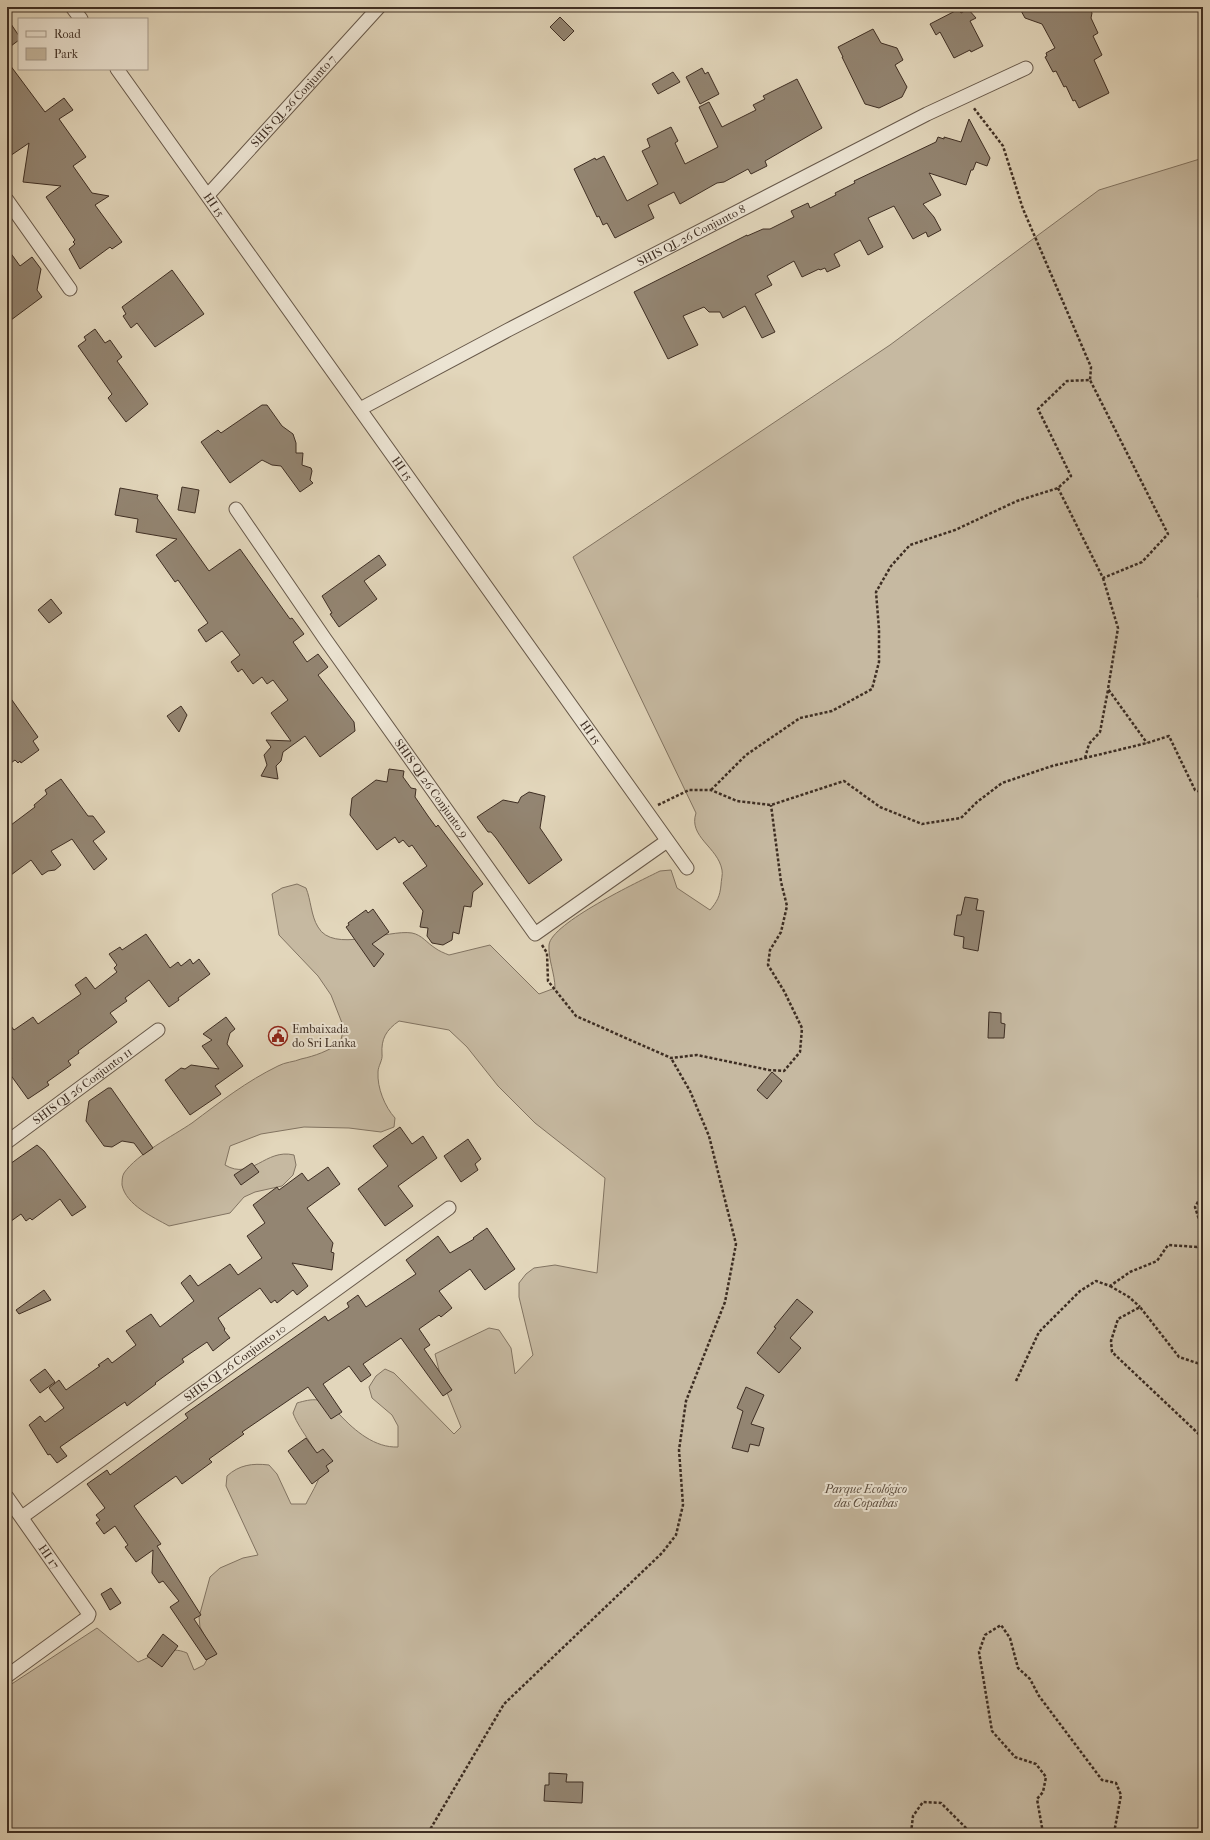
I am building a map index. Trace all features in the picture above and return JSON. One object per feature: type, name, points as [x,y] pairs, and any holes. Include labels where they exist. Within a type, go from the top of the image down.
[{"type":"street","points":[[72,7],[80,18]]},
{"type":"street","name":"SHIS QL 26 Conjunto 7","points":[[208,196],[379,7]]},
{"type":"street","name":"SHIS QL 26 Conjunto 8","points":[[360,409],[508,330],[964,96],[1026,68]]},
{"type":"street","name":"HI 15","points":[[118,70],[687,868]]},
{"type":"street","points":[[7,200],[70,289]]},
{"type":"street","name":"SHIS QI 26 Conjunto 9","points":[[236,509],[325,639],[535,934]]},
{"type":"street","points":[[535,934],[667,841]]},
{"type":"street","name":"SHIS QI 26 Conjunto 11","points":[[7,1142],[158,1030]]},
{"type":"street","name":"SHIS QI 26 Conjunto 10","points":[[22,1517],[448,1208]]},
{"type":"street","name":"HI 17","points":[[7,1497],[87,1610],[88,1617],[7,1676]]},
{"type":"path","points":[[964,96],[1004,146],[1023,210],[1091,367],[1090,380],[1168,534],[1142,562],[1103,578]]},
{"type":"path","points":[[711,790],[746,755],[800,718],[832,712],[872,689],[879,662],[879,629],[876,592],[891,566],[910,545],[955,530],[1017,501],[1058,488],[1071,476],[1038,409],[1067,381],[1090,380]]},
{"type":"path","points":[[1058,488],[1103,578],[1118,628],[1100,732],[1089,744],[1085,758]]},
{"type":"path","points":[[1108,689],[1147,743]]},
{"type":"path","points":[[646,811],[689,790],[711,790],[737,800],[771,805],[844,781],[880,807],[922,824],[961,818],[977,802],[1002,783],[1052,766],[1147,743],[1169,736],[1195,790],[1203,793]]},
{"type":"path","points":[[535,934],[547,953],[548,981],[576,1016],[671,1058],[697,1055],[769,1070],[784,1071],[800,1052],[802,1028],[784,991],[768,965],[770,950],[782,932],[787,906],[781,882],[771,805]]},
{"type":"path","points":[[428,1833],[504,1704],[662,1554],[676,1535],[684,1505],[679,1450],[686,1401],[725,1302],[736,1244],[709,1136],[690,1091],[671,1058]]},
{"type":"path","points":[[1203,1193],[1195,1207],[1203,1232]]},
{"type":"path","points":[[1110,1286],[1130,1272],[1157,1262],[1168,1245],[1196,1247],[1203,1244]]},
{"type":"path","points":[[1016,1381],[1039,1332],[1080,1291],[1096,1281],[1110,1286],[1129,1297],[1140,1307],[1179,1357],[1203,1365]]},
{"type":"path","points":[[1140,1307],[1118,1320],[1111,1341],[1112,1352],[1203,1438]]},
{"type":"path","points":[[1043,1833],[1037,1799],[1043,1792],[1046,1777],[1036,1764],[1015,1757],[992,1731],[979,1652],[985,1635],[1001,1625],[1010,1638],[1018,1668],[1030,1679],[1038,1696],[1102,1780],[1116,1783],[1122,1795],[1114,1833]]},
{"type":"path","points":[[911,1833],[913,1816],[923,1802],[941,1803],[971,1833]]},
{"type":"green space","name":"Parque Ecológico das Copaíbas","points":[[1203,158],[1203,537],[1201,541],[1198,597],[1203,607],[1203,1833],[7,1833],[7,1687],[97,1628],[138,1662],[168,1650],[174,1650],[187,1653],[194,1670],[204,1665],[210,1654],[209,1644],[200,1627],[199,1617],[210,1577],[220,1568],[243,1558],[258,1555],[226,1486],[227,1476],[241,1467],[257,1464],[269,1465],[277,1474],[291,1504],[306,1504],[320,1476],[319,1465],[314,1449],[293,1413],[297,1403],[313,1400],[325,1402],[352,1427],[373,1442],[390,1447],[398,1447],[398,1426],[392,1415],[372,1398],[369,1387],[376,1376],[385,1369],[394,1373],[454,1434],[461,1427],[441,1378],[435,1354],[489,1328],[499,1330],[511,1348],[515,1374],[533,1355],[519,1297],[519,1283],[526,1274],[534,1268],[555,1265],[597,1273],[605,1178],[535,1123],[498,1086],[467,1047],[449,1030],[399,1021],[385,1035],[382,1044],[382,1058],[378,1072],[382,1097],[395,1118],[394,1127],[381,1132],[349,1128],[304,1127],[261,1134],[230,1146],[225,1165],[235,1169],[251,1167],[267,1159],[284,1154],[294,1155],[296,1165],[293,1175],[282,1186],[255,1192],[244,1197],[230,1213],[169,1226],[141,1210],[129,1199],[122,1185],[123,1174],[146,1152],[192,1123],[245,1085],[267,1072],[281,1065],[321,1053],[340,1043],[344,1028],[331,995],[318,976],[279,935],[272,894],[282,888],[297,884],[306,888],[318,927],[325,935],[336,939],[362,939],[389,934],[412,933],[422,937],[438,950],[449,955],[490,945],[539,994],[555,988],[549,950],[549,945],[554,936],[564,926],[580,915],[617,893],[660,871],[671,870],[677,888],[710,910],[720,892],[722,872],[719,862],[696,829],[696,813],[573,557],[890,345],[1099,190]]},
{"type":"building","points":[[1019,7],[1089,7],[1092,13],[1091,18],[1098,33],[1093,36],[1102,55],[1094,60],[1109,93],[1079,108],[1075,100],[1073,101],[1066,86],[1064,87],[1056,71],[1053,72],[1045,57],[1047,56],[1046,53],[1055,48],[1042,24],[1025,18]]},
{"type":"building","points":[[959,9],[961,13],[968,9],[976,18],[970,21],[983,46],[971,52],[970,50],[954,58],[940,32],[936,35],[930,24]]},
{"type":"building","points":[[560,17],[574,31],[564,41],[550,27]]},
{"type":"building","points":[[7,18],[18,34],[18,41],[7,49]]},
{"type":"building","points":[[873,29],[881,43],[897,48],[903,60],[895,65],[907,87],[902,97],[879,108],[865,104],[838,47]]},
{"type":"building","points":[[7,61],[45,112],[64,98],[73,110],[59,119],[86,157],[73,166],[92,193],[109,196],[95,205],[122,242],[112,249],[110,247],[80,269],[69,249],[75,244],[73,242],[75,240],[46,197],[61,186],[23,182],[29,143],[7,158]]},
{"type":"building","points":[[702,68],[705,74],[708,72],[719,94],[700,104],[686,77]]},
{"type":"building","points":[[673,72],[680,82],[658,94],[652,84]]},
{"type":"building","points":[[797,79],[822,128],[765,161],[767,166],[751,174],[748,169],[724,182],[717,183],[680,204],[674,192],[648,205],[654,218],[615,238],[607,223],[603,225],[599,216],[597,217],[574,169],[595,158],[596,160],[604,156],[627,201],[658,184],[642,151],[650,147],[647,139],[671,127],[678,141],[675,143],[685,164],[718,147],[699,107],[709,102],[722,127],[756,110],[753,105],[765,99],[763,96]]},
{"type":"building","points":[[969,119],[990,158],[987,166],[976,162],[973,170],[971,170],[966,185],[929,173],[941,195],[923,204],[934,217],[941,230],[928,237],[926,232],[913,239],[894,206],[868,218],[883,247],[868,255],[860,240],[834,254],[840,266],[827,272],[825,268],[819,269],[802,277],[794,261],[767,276],[772,285],[755,294],[775,332],[762,338],[745,306],[723,318],[720,312],[709,312],[704,307],[683,316],[698,345],[668,359],[634,292],[747,235],[763,229],[770,229],[794,217],[791,211],[808,203],[810,208],[836,195],[835,193],[855,183],[854,181],[936,142],[938,137],[944,139],[944,137],[961,142]]},
{"type":"building","points":[[7,248],[20,266],[32,257],[41,269],[37,290],[42,297],[7,323]]},
{"type":"building","points":[[172,270],[204,314],[155,347],[137,323],[131,328],[123,316],[126,314],[122,307]]},
{"type":"building","points":[[95,329],[105,343],[110,340],[122,357],[117,361],[148,404],[126,422],[108,398],[112,394],[78,346],[86,340],[84,337]]},
{"type":"building","points":[[262,405],[267,405],[282,426],[293,434],[296,443],[296,453],[303,453],[302,465],[311,468],[312,471],[310,480],[313,483],[300,492],[281,466],[272,465],[262,460],[230,483],[201,442],[218,430],[221,433]]},
{"type":"building","points":[[182,487],[199,490],[195,513],[178,510]]},
{"type":"building","points":[[120,488],[158,495],[157,498],[209,571],[240,549],[290,619],[292,618],[304,634],[293,642],[307,662],[318,654],[328,667],[318,675],[354,722],[355,731],[320,757],[305,736],[283,752],[281,761],[276,766],[278,779],[261,776],[267,765],[264,755],[271,747],[266,740],[291,741],[271,713],[288,700],[273,680],[267,684],[262,677],[253,684],[242,669],[238,672],[231,662],[240,655],[222,631],[206,642],[198,630],[208,623],[178,580],[175,582],[156,555],[177,539],[136,532],[138,519],[115,515]]},
{"type":"building","points":[[379,555],[386,565],[364,581],[377,599],[339,627],[330,614],[332,613],[322,596]]},
{"type":"building","points":[[51,599],[62,613],[49,623],[38,610]]},
{"type":"building","points":[[7,693],[38,737],[33,741],[39,750],[21,763],[20,761],[18,763],[15,760],[7,766]]},
{"type":"building","points":[[181,706],[187,715],[179,732],[167,716]]},
{"type":"building","points":[[389,769],[404,771],[403,777],[411,788],[416,789],[415,797],[428,816],[436,827],[438,825],[483,884],[473,892],[471,907],[464,906],[459,934],[453,932],[452,940],[443,945],[432,943],[427,936],[428,928],[420,927],[423,911],[403,883],[427,866],[412,845],[409,847],[403,840],[399,843],[395,837],[377,850],[350,815],[352,798],[376,780],[387,782]]},
{"type":"building","points":[[61,779],[88,816],[93,816],[105,832],[93,841],[107,859],[94,870],[72,839],[51,851],[61,865],[55,870],[48,871],[42,875],[31,860],[7,878],[7,828],[35,807],[34,805],[47,794],[45,790]]},
{"type":"building","points":[[529,792],[545,796],[540,828],[562,860],[529,884],[496,838],[491,832],[488,832],[477,817],[503,800],[518,803],[521,797]]},
{"type":"building","points":[[965,897],[978,899],[976,910],[984,911],[978,951],[963,948],[964,937],[954,935],[957,915],[961,915]]},
{"type":"building","points":[[373,909],[389,932],[372,944],[384,954],[374,967],[346,927],[349,925],[348,923],[366,910],[368,913]]},
{"type":"building","points":[[146,934],[170,968],[178,962],[181,966],[190,959],[193,964],[199,959],[210,974],[178,998],[179,1000],[169,1007],[149,980],[125,998],[127,1001],[110,1013],[117,1022],[78,1051],[79,1053],[68,1061],[71,1065],[47,1082],[49,1085],[28,1099],[7,1070],[7,1062],[12,1059],[7,1052],[7,1021],[14,1030],[33,1017],[38,1024],[81,994],[75,985],[86,977],[95,989],[117,972],[114,968],[117,965],[109,954],[120,947],[122,950]]},
{"type":"building","points":[[989,1012],[1001,1013],[1001,1023],[1005,1024],[1004,1038],[988,1038]]},
{"type":"building","points":[[226,1017],[235,1029],[230,1033],[227,1044],[243,1066],[215,1086],[221,1094],[190,1115],[165,1080],[181,1068],[185,1069],[191,1065],[219,1069],[202,1046],[212,1040],[203,1034]]},
{"type":"building","points":[[772,1072],[782,1081],[767,1099],[757,1090]]},
{"type":"building","points":[[108,1088],[111,1088],[153,1148],[143,1155],[134,1143],[122,1141],[112,1147],[104,1146],[86,1121],[89,1101]]},
{"type":"building","points":[[400,1127],[412,1144],[423,1136],[437,1158],[398,1186],[413,1206],[385,1226],[358,1189],[388,1166],[373,1146]]},
{"type":"building","points":[[468,1139],[481,1159],[475,1164],[478,1170],[461,1182],[444,1156]]},
{"type":"building","points":[[37,1145],[44,1151],[86,1207],[72,1216],[60,1199],[32,1220],[30,1218],[26,1221],[21,1214],[7,1224],[7,1166]]},
{"type":"building","points":[[252,1163],[259,1172],[241,1185],[234,1175]]},
{"type":"building","points":[[328,1167],[340,1184],[307,1208],[333,1243],[331,1252],[334,1253],[332,1270],[292,1263],[308,1286],[297,1295],[293,1290],[277,1303],[275,1300],[271,1303],[260,1288],[218,1318],[230,1338],[213,1351],[207,1342],[182,1359],[184,1362],[127,1406],[125,1402],[60,1447],[67,1456],[57,1463],[50,1454],[48,1455],[29,1425],[40,1416],[45,1422],[64,1408],[49,1388],[59,1380],[66,1390],[100,1366],[98,1365],[108,1358],[112,1363],[136,1345],[126,1331],[151,1314],[160,1327],[194,1301],[181,1283],[190,1275],[198,1286],[230,1264],[238,1275],[262,1258],[247,1236],[265,1223],[253,1205],[277,1187],[279,1190],[302,1173],[308,1181]]},
{"type":"building","points":[[487,1228],[515,1269],[485,1290],[470,1269],[439,1291],[452,1308],[441,1317],[439,1315],[419,1329],[430,1345],[424,1349],[452,1390],[443,1396],[401,1338],[363,1364],[371,1375],[361,1382],[349,1366],[323,1384],[342,1412],[331,1419],[308,1387],[242,1432],[244,1434],[209,1459],[212,1462],[182,1484],[176,1476],[134,1506],[161,1544],[157,1546],[201,1615],[194,1619],[217,1654],[206,1660],[170,1607],[179,1601],[163,1581],[159,1583],[152,1573],[153,1550],[136,1562],[125,1547],[128,1545],[115,1526],[104,1534],[96,1523],[100,1520],[96,1515],[105,1508],[87,1484],[107,1470],[110,1475],[188,1418],[185,1414],[325,1316],[328,1321],[349,1307],[347,1303],[358,1295],[366,1307],[416,1274],[406,1260],[438,1236],[450,1253],[474,1239],[473,1238]]},
{"type":"building","points":[[44,1290],[51,1300],[19,1314],[16,1310]]},
{"type":"building","points":[[797,1299],[813,1312],[790,1338],[801,1348],[779,1373],[757,1353],[776,1328],[774,1327]]},
{"type":"building","points":[[45,1369],[55,1382],[40,1393],[30,1380]]},
{"type":"building","points":[[746,1387],[764,1395],[751,1424],[764,1428],[759,1446],[750,1444],[748,1452],[732,1448],[743,1411],[737,1408]]},
{"type":"building","points":[[306,1438],[317,1453],[323,1449],[333,1461],[326,1466],[329,1471],[312,1484],[288,1451]]},
{"type":"building","points":[[111,1588],[121,1603],[110,1610],[101,1594]]},
{"type":"building","points":[[163,1634],[178,1646],[162,1667],[147,1656]]},
{"type":"building","points":[[549,1773],[567,1774],[566,1782],[583,1782],[582,1803],[544,1801],[545,1785],[549,1785]]},
{"type":"place","name":"Embaixada do Sri Lanka","points":[[278,1036]]}]
